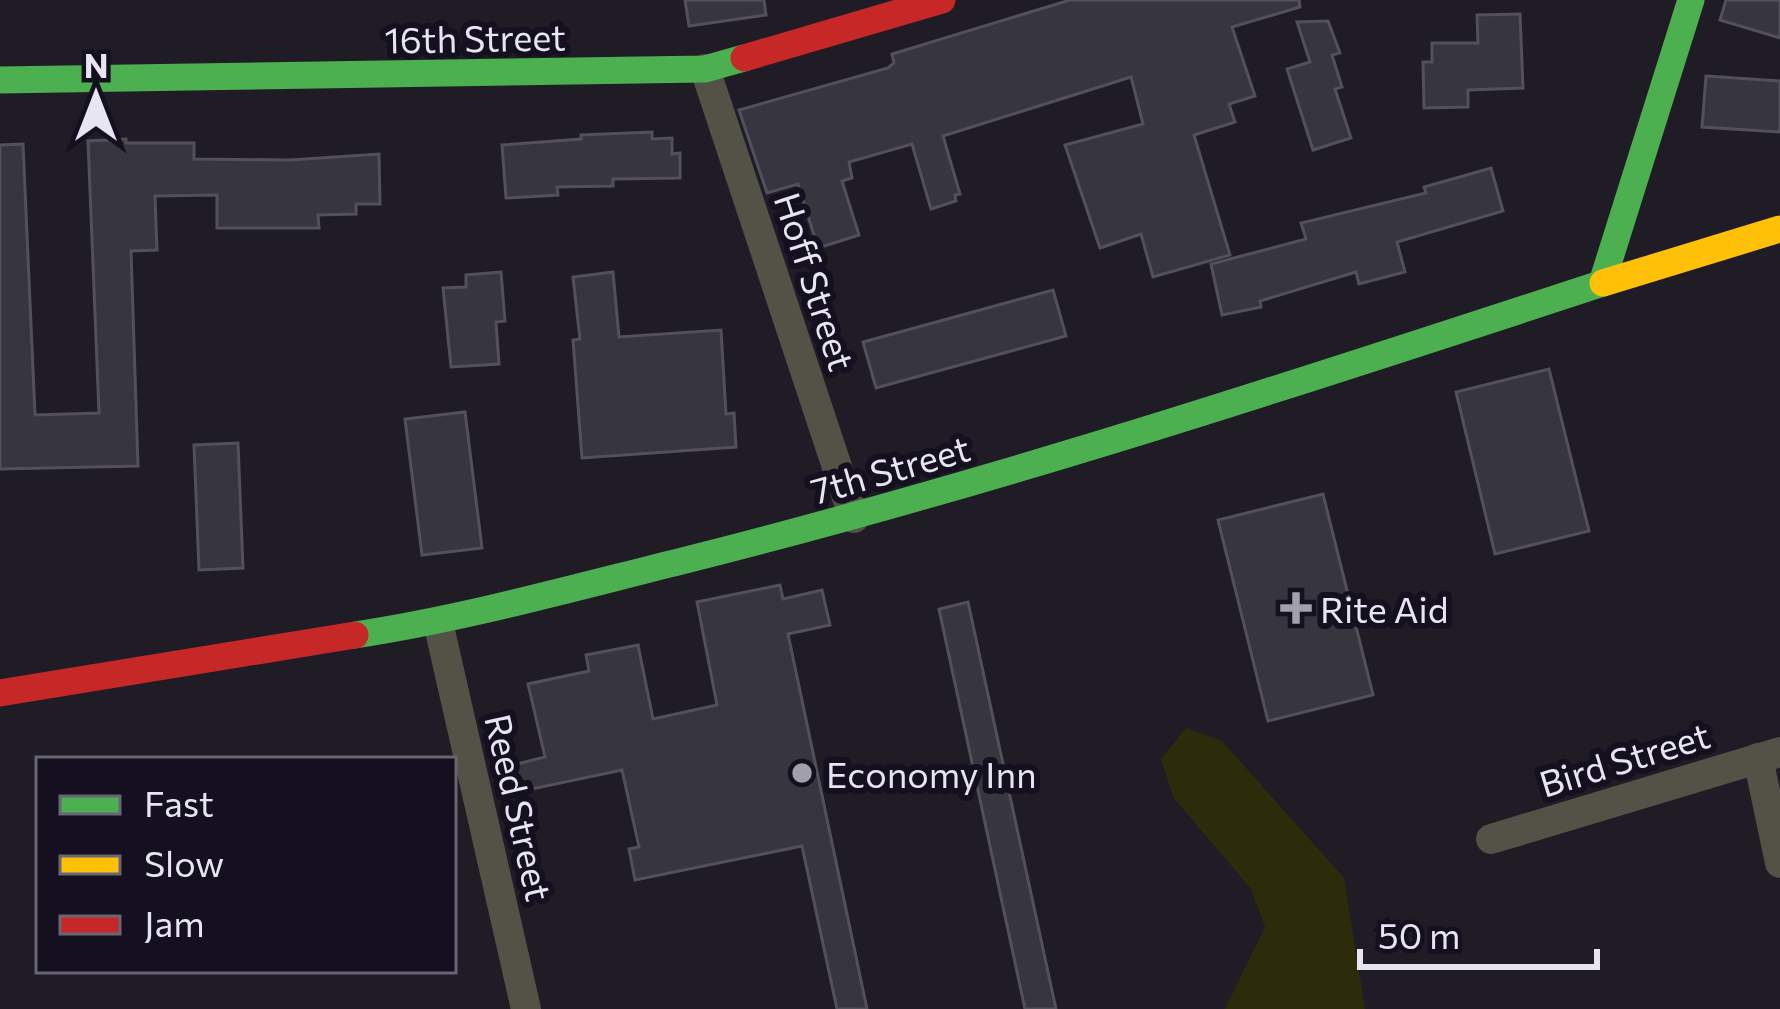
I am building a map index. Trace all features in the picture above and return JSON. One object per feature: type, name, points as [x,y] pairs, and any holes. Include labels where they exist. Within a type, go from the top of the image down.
[{"type":"main road","name":"16th Street","points":[[0,80],[705,69],[942,0]]},
{"type":"main road","points":[[1603,283],[1691,0]]},
{"type":"main road","name":"7th Street","points":[[0,693],[438,622],[854,518],[1302,383],[1780,230]]},
{"type":"street","name":"Hoff Street","points":[[705,69],[854,518]]},
{"type":"street","name":"Reed Street","points":[[438,622],[526,1009]]},
{"type":"street","name":"Bird Street","points":[[1490,839],[1769,755]]},
{"type":"street","points":[[1769,755],[1780,863]]},
{"type":"shaded area","points":[[1186,728],[1222,741],[1344,878],[1365,1009],[1225,1009],[1265,927],[1251,889],[1173,797],[1161,759]]},
{"type":"building","points":[[685,0],[764,0],[766,15],[689,26]]},
{"type":"building","points":[[1070,0],[1299,0],[1300,7],[1232,27],[1255,96],[1229,104],[1235,122],[1194,135],[1230,255],[1153,277],[1141,234],[1100,248],[1065,145],[1143,124],[1131,77],[943,136],[960,194],[955,195],[956,201],[931,209],[912,144],[849,162],[852,178],[842,181],[859,235],[818,248],[798,184],[767,193],[739,110],[888,68],[894,63],[892,54]]},
{"type":"building","points":[[1726,0],[1780,0],[1780,38],[1720,20]]},
{"type":"building","points":[[1520,14],[1523,88],[1468,90],[1468,107],[1424,108],[1423,62],[1432,62],[1432,43],[1478,43],[1477,15]]},
{"type":"building","points":[[1328,21],[1340,53],[1332,55],[1342,87],[1335,89],[1351,138],[1313,150],[1287,69],[1310,62],[1297,22]]},
{"type":"building","points":[[1706,76],[1780,81],[1780,132],[1702,127]]},
{"type":"building","points":[[652,132],[652,139],[672,138],[672,154],[680,153],[680,178],[613,179],[613,186],[557,187],[558,195],[506,198],[502,145]]},
{"type":"building","points":[[126,139],[126,143],[194,143],[194,159],[379,154],[380,204],[356,204],[356,214],[318,215],[319,228],[217,228],[217,195],[155,196],[157,250],[131,251],[138,466],[0,469],[0,145],[23,144],[35,415],[99,413],[88,141]]},
{"type":"building","points":[[1491,168],[1503,211],[1397,242],[1405,272],[1359,284],[1356,272],[1260,301],[1261,307],[1222,315],[1211,264],[1306,239],[1301,223],[1426,193],[1424,187]]},
{"type":"building","points":[[501,272],[505,321],[496,322],[499,364],[451,367],[443,288],[466,287],[466,275]]},
{"type":"building","points":[[613,272],[619,337],[721,330],[726,414],[734,413],[736,447],[582,458],[573,340],[580,339],[573,277]]},
{"type":"building","points":[[1053,290],[1066,336],[876,388],[863,342]]},
{"type":"building","points":[[1549,369],[1589,531],[1495,554],[1456,392]]},
{"type":"building","points":[[465,412],[482,548],[422,555],[405,419]]},
{"type":"building","points":[[238,443],[243,568],[199,570],[194,445]]},
{"type":"building","name":"Rite Aid","points":[[1323,494],[1373,695],[1268,721],[1218,520]]},
{"type":"building","points":[[780,585],[783,599],[822,590],[830,625],[788,634],[867,1009],[837,1009],[802,846],[635,880],[629,849],[639,847],[622,770],[503,795],[497,769],[545,757],[528,684],[589,671],[586,655],[638,645],[653,719],[717,705],[697,602]]},
{"type":"building","name":"Economy Inn","points":[[968,602],[1056,1009],[1025,1009],[939,609]]},
{"type":"traffic: fast","points":[[1602,283],[1691,0]]},
{"type":"traffic: fast","points":[[0,80],[705,69],[744,58]]},
{"type":"traffic: fast","points":[[355,635],[519,602],[914,499],[1603,283]]},
{"type":"traffic: slow","points":[[1603,283],[1780,229]]},
{"type":"traffic: jam","points":[[744,58],[942,0]]},
{"type":"traffic: jam","points":[[0,693],[355,635]]},
{"type":"place","name":"Rite Aid","points":[[1296,608]]},
{"type":"place","name":"Economy Inn","points":[[802,773]]}]
